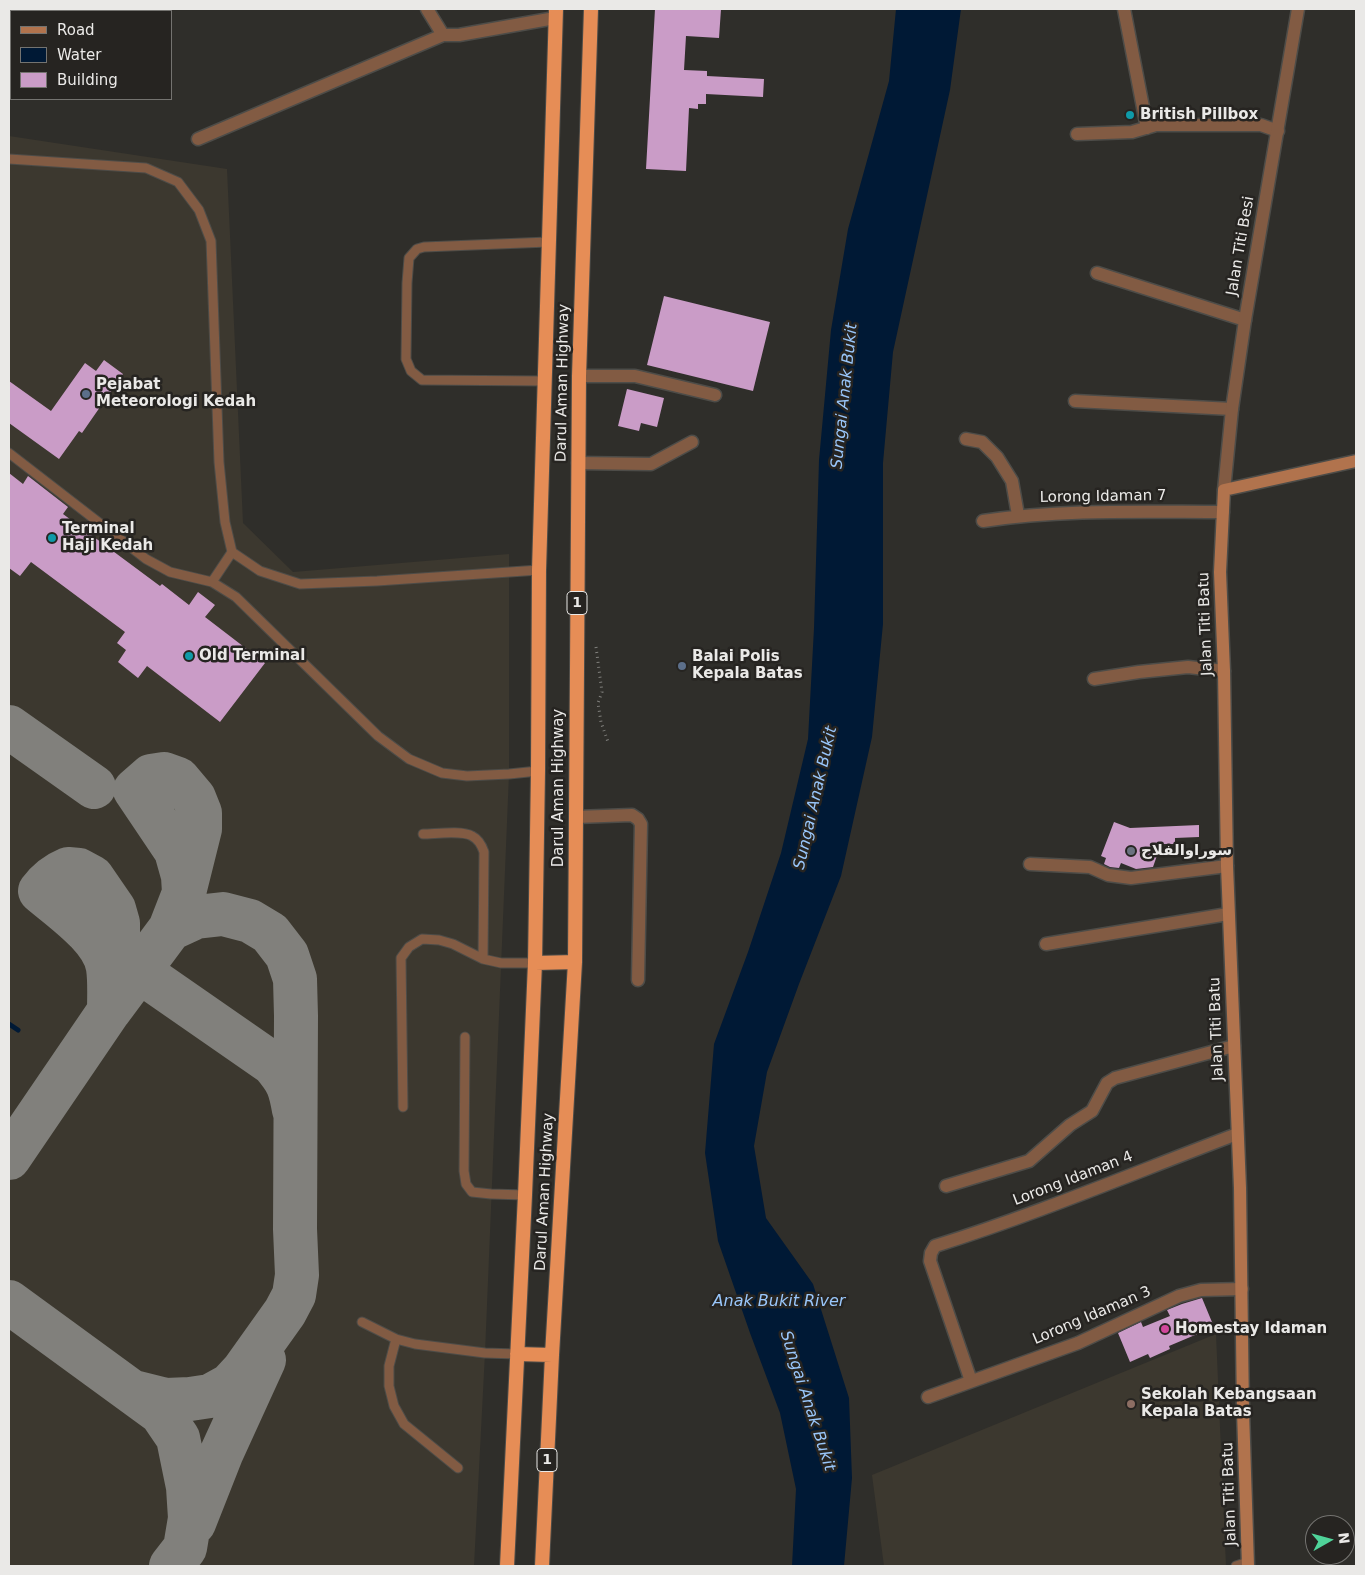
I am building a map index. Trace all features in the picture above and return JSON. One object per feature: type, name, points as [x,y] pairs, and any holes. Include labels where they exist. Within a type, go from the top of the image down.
[{"type":"highway","name":"Darul Aman Highway","points":[[542,1566],[552,1355],[575,962],[579,376],[591,9]]},
{"type":"highway","name":"Darul Aman Highway","points":[[507,1566],[534,964],[538,771],[539,570],[555,13]]},
{"type":"highway","points":[[534,964],[575,962]]},
{"type":"highway","points":[[517,1354],[552,1355]]},
{"type":"main road","points":[[1224,490],[1356,461]]},
{"type":"main road","name":"Jalan Titi Batu","points":[[1224,490],[1220,572],[1224,671],[1228,914],[1242,1289],[1248,1564]]},
{"type":"street","points":[[427,9],[443,35]]},
{"type":"street","points":[[1124,9],[1146,128]]},
{"type":"street","name":"Jalan Titi Besi","points":[[1224,490],[1232,409],[1245,320],[1298,9]]},
{"type":"street","points":[[198,139],[443,35],[459,35],[555,13]]},
{"type":"street","points":[[1077,134],[1132,132],[1156,125],[1261,125],[1278,131]]},
{"type":"street","points":[[1097,273],[1245,320]]},
{"type":"street","points":[[579,376],[635,376],[715,395]]},
{"type":"street","points":[[1076,401],[1232,409]]},
{"type":"street","points":[[966,439],[982,442],[997,456],[1012,481],[1018,515]]},
{"type":"street","points":[[578,463],[650,464],[692,442]]},
{"type":"street","name":"Lorong Idaman 7","points":[[983,521],[1018,515],[1223,512]]},
{"type":"street","points":[[1094,679],[1188,667],[1224,671]]},
{"type":"street","points":[[576,817],[632,815],[641,824],[638,980]]},
{"type":"street","points":[[1030,864],[1090,867],[1108,875],[1131,878],[1227,866]]},
{"type":"street","points":[[1046,944],[1228,914]]},
{"type":"street","points":[[946,1186],[1029,1161],[1070,1126],[1092,1111],[1107,1084],[1115,1078],[1234,1046]]},
{"type":"street","name":"Lorong Idaman 4","points":[[971,1381],[930,1261],[931,1253],[935,1246],[1002,1225],[1237,1134]]},
{"type":"street","name":"Lorong Idaman 3","points":[[928,1397],[1078,1343],[1179,1296],[1202,1290],[1242,1289]]},
{"type":"lane","points":[[9,159],[146,168],[178,182],[199,210],[212,242],[219,462],[225,522],[232,552],[260,571],[300,584],[377,581],[539,570]]},
{"type":"lane","points":[[544,381],[422,380],[411,371],[406,360],[407,283],[409,258],[417,249],[424,247],[548,242]]},
{"type":"lane","points":[[9,453],[146,559],[170,572],[212,582],[236,598],[378,736],[409,759],[442,773],[468,776],[538,771]]},
{"type":"lane","points":[[212,582],[232,552]]},
{"type":"lane","points":[[423,834],[460,833],[472,835],[480,843],[484,852],[483,959]]},
{"type":"lane","points":[[403,1107],[400,958],[409,947],[422,940],[438,940],[453,944],[483,959],[501,963],[534,964]]},
{"type":"lane","points":[[465,1037],[464,1171],[466,1184],[472,1192],[525,1195]]},
{"type":"lane","points":[[362,1322],[396,1339],[415,1344],[517,1354]]},
{"type":"lane","points":[[396,1339],[390,1366],[389,1386],[394,1406],[404,1424],[458,1468]]},
{"type":"lane","points":[[1236,1566],[1248,1564]]},
{"type":"path","points":[[596,647],[602,692],[598,704],[600,722],[608,742]]},
{"type":"shaded area","points":[[9,136],[227,169],[243,523],[293,572],[509,554],[509,774],[485,1353],[474,1566],[9,1566]]},
{"type":"shaded area","name":"Sekolah Kebangsaan Kepala Batas","points":[[1216,1334],[1226,1566],[884,1566],[872,1475]]},
{"type":"water","name":"Anak Bukit River","points":[[896,9],[961,9],[950,90],[893,352],[883,463],[883,624],[872,737],[841,876],[767,1072],[754,1146],[766,1218],[813,1284],[849,1398],[852,1478],[844,1566],[792,1566],[796,1489],[780,1413],[718,1241],[705,1153],[714,1044],[748,952],[781,853],[808,739],[814,628],[819,460],[831,330],[848,229],[889,81]]},
{"type":"building","points":[[655,9],[721,9],[719,38],[686,36],[684,70],[707,71],[707,76],[764,79],[763,97],[706,94],[706,104],[698,104],[698,109],[689,108],[686,171],[646,169]]},
{"type":"building","points":[[664,296],[770,322],[753,391],[647,365]]},
{"type":"building","points":[[104,360],[123,374],[82,433],[79,431],[59,459],[9,423],[9,381],[51,411],[85,363],[96,371]]},
{"type":"building","points":[[627,389],[664,398],[657,427],[641,423],[639,431],[618,426]]},
{"type":"building","points":[[9,473],[23,484],[28,476],[68,507],[63,514],[160,586],[162,584],[189,605],[198,592],[215,605],[205,617],[265,663],[220,722],[147,666],[138,678],[118,662],[126,650],[117,643],[125,632],[31,562],[20,576],[9,568]]},
{"type":"building","name":"سوراوالفلاح","points":[[1114,822],[1130,828],[1199,825],[1199,837],[1175,838],[1175,844],[1161,844],[1153,867],[1136,869],[1121,863],[1119,868],[1110,867],[1104,864],[1106,858],[1101,856]]},
{"type":"building","name":"Homestay Idaman","points":[[1202,1298],[1214,1327],[1169,1346],[1170,1349],[1150,1358],[1148,1354],[1130,1362],[1118,1333],[1141,1322],[1143,1327],[1170,1316],[1167,1310]]},
{"type":"waterway","points":[[9,1024],[18,1030]]},
{"type":"taxiway","points":[[9,727],[94,787]]},
{"type":"taxiway","points":[[9,1158],[109,1011],[170,929],[184,893],[200,829],[200,813],[194,798],[178,779],[164,774],[151,776],[135,790],[176,851],[183,876],[184,893]]},
{"type":"taxiway","points":[[68,869],[79,870],[92,877],[114,909],[118,923],[118,934],[109,1011],[108,968],[99,946],[81,925],[40,891],[52,878],[68,869]]},
{"type":"taxiway","points":[[134,1392],[166,1400],[190,1399],[210,1396],[230,1385],[243,1371],[285,1312],[294,1295],[297,1275],[295,1229],[295,979],[287,955],[270,933],[250,921],[223,914],[196,917],[170,929]]},
{"type":"taxiway","points":[[119,949],[123,956],[139,971],[273,1064],[288,1085],[294,1110]]},
{"type":"taxiway","points":[[9,1302],[161,1413],[178,1438],[188,1487],[190,1518],[185,1548],[171,1566]]},
{"type":"taxiway","points":[[194,1523],[222,1452],[264,1360]]},
{"type":"place","name":"British Pillbox","points":[[1130,115]]},
{"type":"place","name":"Pejabat Meteorologi Kedah","points":[[86,394]]},
{"type":"place","name":"Terminal Haji Kedah","points":[[52,538]]},
{"type":"place","name":"Old Terminal","points":[[189,656]]},
{"type":"place","name":"Balai Polis Kepala Batas","points":[[682,666]]},
{"type":"place","name":"سوراوالفلاح","points":[[1131,851]]},
{"type":"place","name":"Homestay Idaman","points":[[1165,1329]]},
{"type":"place","name":"Sekolah Kebangsaan Kepala Batas","points":[[1131,1404]]},
{"type":"water label","name":"Sungai Anak Bukit","points":[[845,396]]},
{"type":"water label","name":"Sungai Anak Bukit","points":[[816,798]]},
{"type":"water label","name":"Sungai Anak Bukit","points":[[807,1401]]}]
